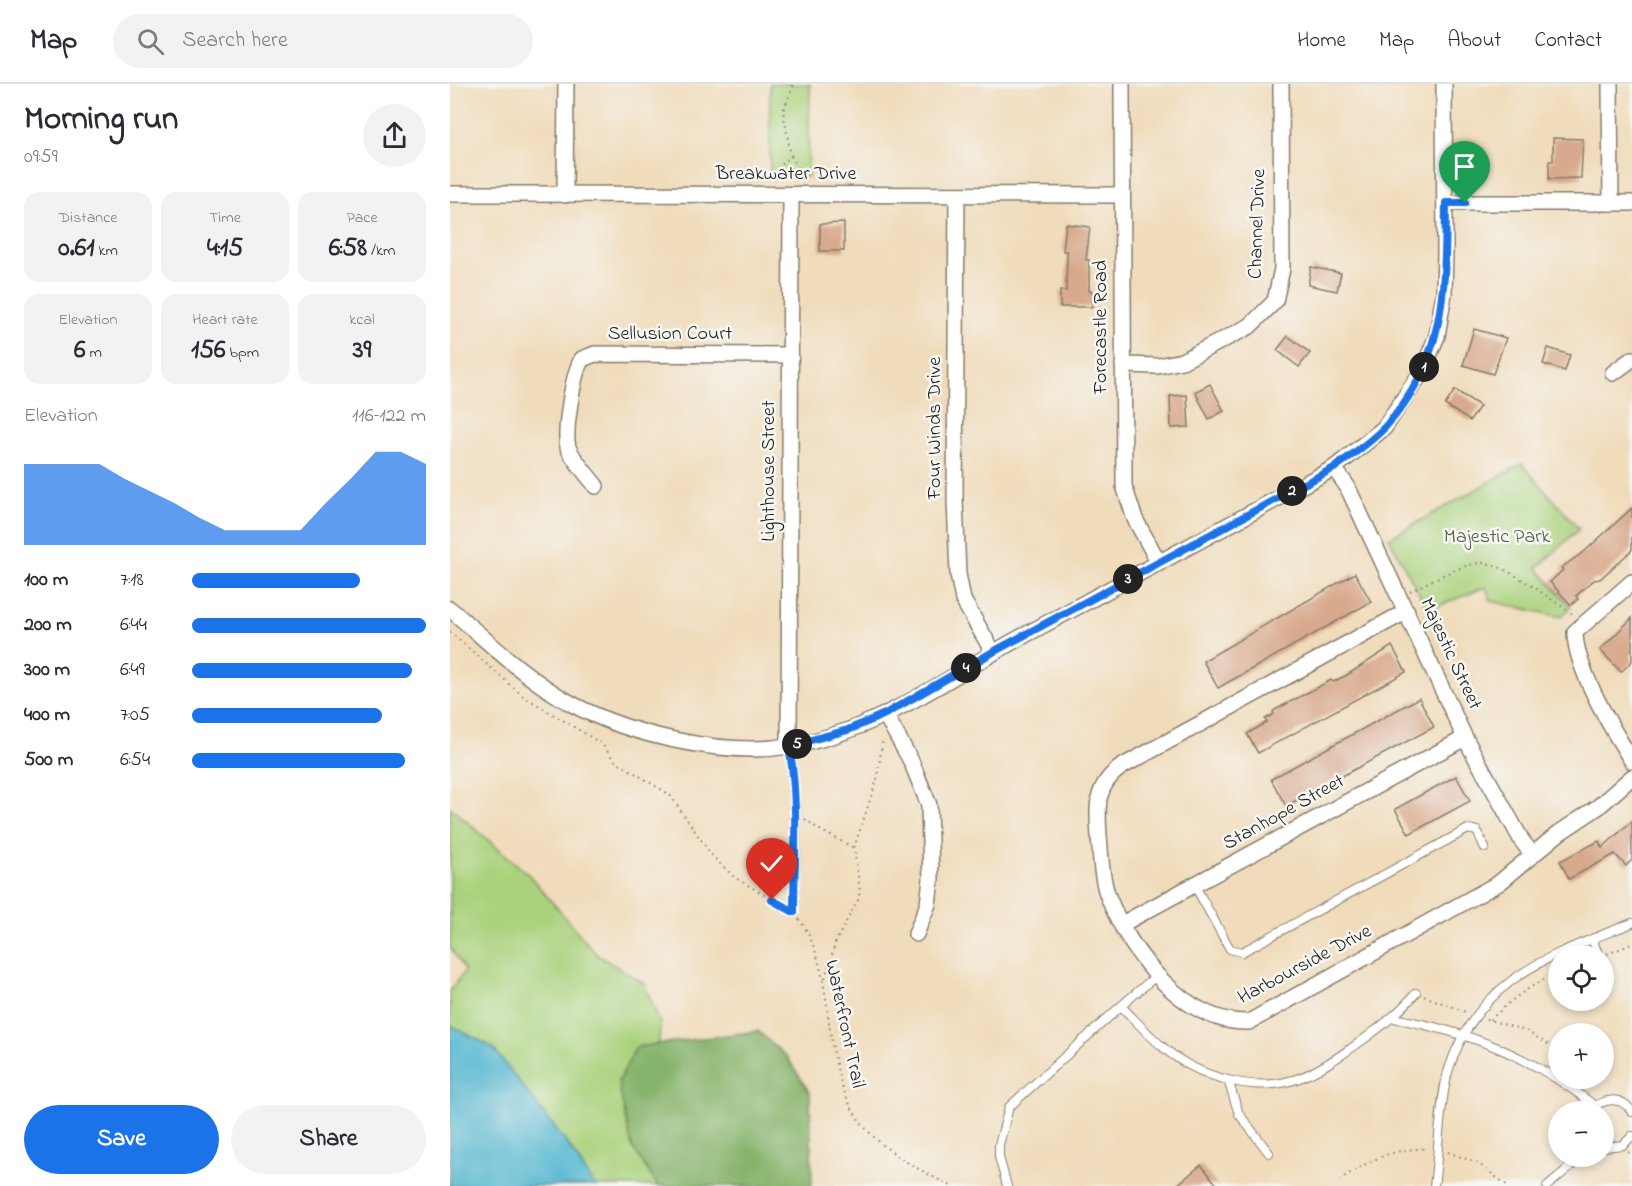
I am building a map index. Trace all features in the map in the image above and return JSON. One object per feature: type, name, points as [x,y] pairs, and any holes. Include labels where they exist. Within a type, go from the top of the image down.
[{"type":"street","points":[[566,84],[566,195]]},
{"type":"street","name":"Forecastle Road","points":[[1122,84],[1124,486],[1135,519],[1159,563]]},
{"type":"street","name":"Channel Drive","points":[[1123,365],[1158,366],[1182,361],[1250,326],[1275,301],[1282,268],[1281,84]]},
{"type":"street","points":[[450,609],[539,683],[572,704],[643,734],[702,744],[756,748],[789,746],[848,730],[885,714],[993,652],[1334,468],[1384,428],[1423,370],[1437,336],[1444,293],[1446,203],[1444,84]]},
{"type":"street","points":[[1610,84],[1611,203]]},
{"type":"street","name":"Breakwater Drive","points":[[450,194],[1121,195]]},
{"type":"street","name":"Lighthouse Street","points":[[789,746],[791,195]]},
{"type":"street","name":"Four Winds Drive","points":[[957,195],[955,500],[958,574],[963,600],[993,652]]},
{"type":"street","points":[[1446,203],[1632,203]]},
{"type":"street","name":"Sellusion Court","points":[[596,486],[568,447],[571,394],[575,369],[582,358],[595,354],[790,355]]},
{"type":"street","points":[[1613,373],[1632,359]]},
{"type":"street","name":"Majestic Street","points":[[1334,468],[1347,486],[1465,738],[1522,841],[1533,855]]},
{"type":"street","points":[[1632,582],[1575,632],[1575,649],[1581,668],[1632,761]]},
{"type":"street","name":"Harbourside Drive","points":[[1407,611],[1108,777],[1099,789],[1102,874],[1109,899],[1137,950],[1157,975],[1180,996],[1219,1018],[1232,1023],[1250,1023],[1499,883],[1559,833],[1598,807],[1632,777]]},
{"type":"street","points":[[885,714],[911,761],[929,805],[931,879],[928,904],[916,934]]},
{"type":"street","name":"Stanhope Street","points":[[1122,924],[1465,738]]},
{"type":"lane","points":[[789,746],[794,771],[794,912]]},
{"type":"lane","points":[[1195,886],[1230,949],[1242,952],[1468,830],[1477,831],[1485,848]]},
{"type":"lane","points":[[1434,1186],[1448,1073],[1463,1035],[1476,1017],[1508,981],[1549,958],[1632,923]]},
{"type":"lane","points":[[1592,939],[1595,945]]},
{"type":"lane","points":[[1007,1186],[999,1157],[999,1144],[1010,1107],[1157,975]]},
{"type":"lane","points":[[1122,1006],[1165,1050],[1194,1067],[1228,1080],[1273,1084],[1304,1077],[1335,1060],[1394,1018],[1416,993]]},
{"type":"lane","points":[[1394,1018],[1463,1035],[1503,1048],[1534,1063],[1583,1101]]},
{"type":"lane","points":[[1228,1080],[1239,1114],[1269,1153]]},
{"type":"lane","points":[[1603,1101],[1616,1100],[1624,1103],[1632,1112]]},
{"type":"lane","points":[[1614,1146],[1623,1145],[1632,1136]]},
{"type":"lane","points":[[1547,1186],[1570,1167]]},
{"type":"path","points":[[788,84],[791,91]]},
{"type":"path","points":[[794,84],[783,111],[791,156],[800,169],[805,187]]},
{"type":"path","points":[[775,186],[779,167],[791,156]]},
{"type":"path","points":[[1407,593],[1465,567],[1482,562],[1498,567],[1586,622]]},
{"type":"path","name":"Waterfront Trail","points":[[450,632],[524,696],[602,744],[614,760],[670,795],[713,857],[734,877],[794,912],[807,929],[824,980],[832,1051],[840,1086],[852,1112],[876,1140],[921,1171],[951,1186]]},
{"type":"path","points":[[824,980],[836,941],[858,900],[860,891],[854,848],[877,779],[883,738]]},
{"type":"path","points":[[795,808],[818,829],[854,848]]},
{"type":"path","points":[[1614,951],[1632,944]]},
{"type":"path","points":[[1490,1021],[1514,997],[1531,985],[1548,978]]},
{"type":"path","points":[[1416,993],[1476,1017],[1526,1031],[1548,1044]]},
{"type":"path","points":[[1339,1180],[1380,1156],[1411,1148],[1439,1149],[1479,1164],[1508,1186]]},
{"type":"path","points":[[1631,1156],[1632,1162]]},
{"type":"green space","points":[[770,84],[810,84],[808,177],[770,177]]},
{"type":"green space","name":"Majestic Park","points":[[1522,464],[1579,529],[1537,568],[1571,607],[1561,617],[1491,601],[1486,587],[1428,610],[1389,538]]},
{"type":"green space","points":[[450,807],[529,875],[597,955],[644,983],[660,1023],[658,1068],[701,1186],[595,1186],[569,1146],[492,1047],[450,1025],[450,991],[465,971],[450,947]]},
{"type":"green space","points":[[758,1031],[787,1057],[810,1093],[812,1186],[658,1186],[632,1147],[618,1082],[636,1047]]},
{"type":"water","points":[[450,1025],[492,1047],[569,1146],[595,1186],[450,1186]]},
{"type":"building","points":[[1553,138],[1583,139],[1581,178],[1549,179],[1549,161],[1553,161]]},
{"type":"building","points":[[844,223],[844,251],[820,251],[820,224]]},
{"type":"building","points":[[1066,224],[1090,227],[1086,260],[1089,260],[1089,291],[1092,291],[1092,307],[1060,307],[1060,291],[1066,291],[1067,251],[1063,251]]},
{"type":"building","points":[[1311,267],[1341,273],[1337,291],[1308,285]]},
{"type":"building","points":[[1474,329],[1506,338],[1493,374],[1463,365]]},
{"type":"building","points":[[1288,336],[1310,353],[1299,367],[1277,350]]},
{"type":"building","points":[[1548,348],[1570,355],[1565,371],[1543,364]]},
{"type":"building","points":[[1210,384],[1224,411],[1209,419],[1195,392]]},
{"type":"building","points":[[1455,390],[1480,406],[1470,421],[1445,405]]},
{"type":"building","points":[[1187,395],[1189,427],[1171,428],[1170,396]]},
{"type":"building","points":[[1632,508],[1632,550],[1600,579],[1594,580],[1576,596],[1578,599],[1571,605],[1550,582],[1563,570],[1561,568],[1585,551]]},
{"type":"building","points":[[1355,573],[1371,602],[1218,688],[1203,661]]},
{"type":"building","points":[[1632,618],[1632,661],[1621,672],[1600,650]]},
{"type":"building","points":[[1392,646],[1406,672],[1258,753],[1247,734],[1267,722],[1265,719],[1274,714],[1273,711],[1331,680],[1333,682],[1347,675]]},
{"type":"building","points":[[1419,698],[1434,727],[1286,806],[1271,779]]},
{"type":"building","points":[[1456,776],[1470,801],[1409,834],[1395,809]]},
{"type":"building","points":[[1632,821],[1632,860],[1626,866],[1615,854],[1569,879],[1560,861],[1599,841],[1602,848]]},
{"type":"building","points":[[1201,1165],[1218,1186],[1176,1186]]},
{"type":"route","points":[[772,900],[794,912],[794,771],[789,746],[848,730],[885,714],[993,652],[1334,468],[1384,428],[1423,370],[1437,336],[1444,293],[1446,203],[1465,203]]}]
